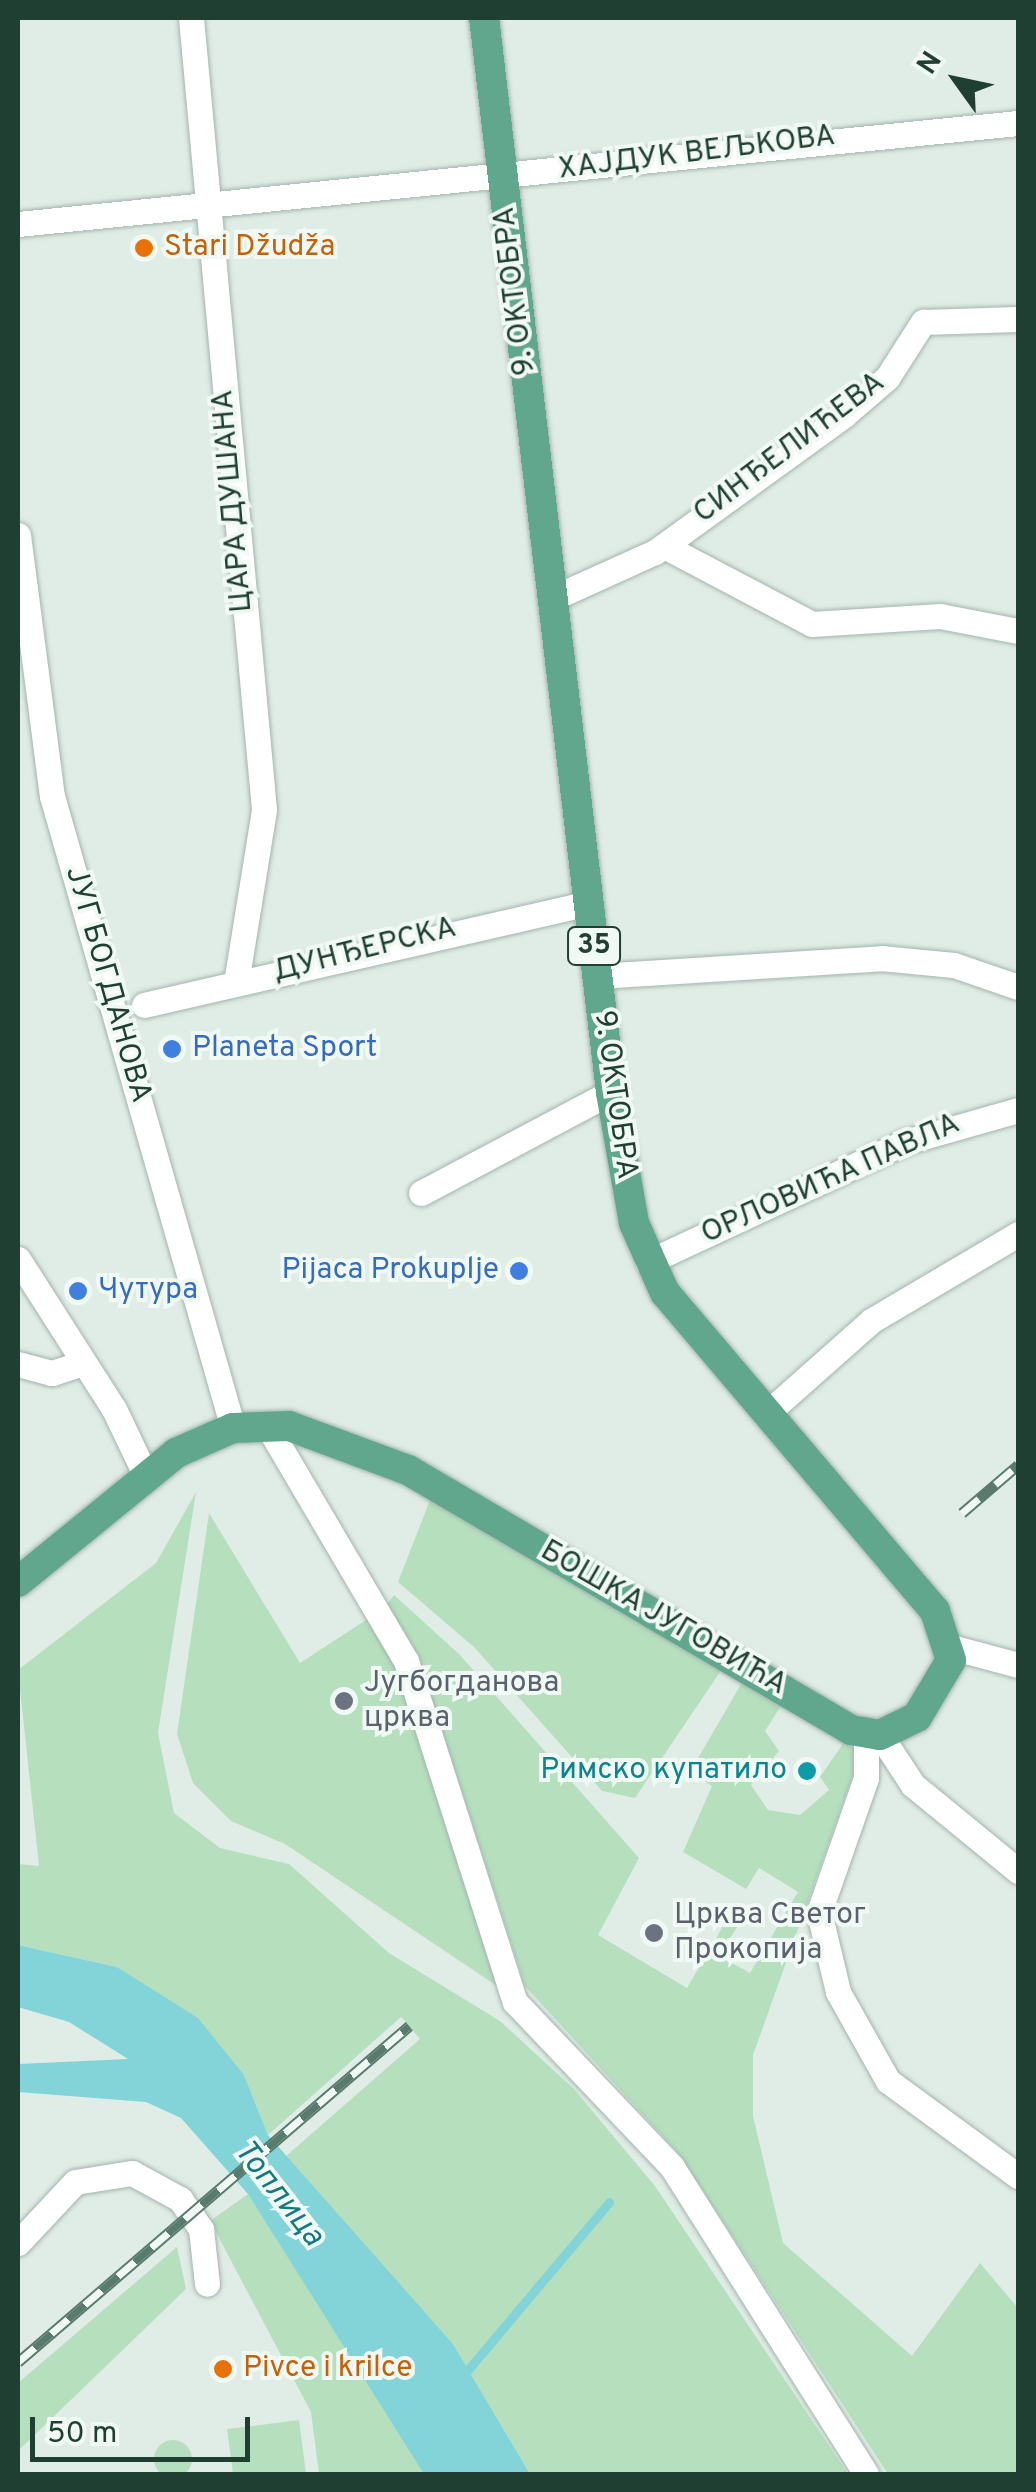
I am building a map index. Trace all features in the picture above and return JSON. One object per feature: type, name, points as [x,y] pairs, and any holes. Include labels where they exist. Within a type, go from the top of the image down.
[{"type":"main road","name":"9. ОКТОБРА","points":[[484,18],[611,1092],[648,1262],[766,1414],[923,1596],[951,1647]]},
{"type":"main road","name":"БОШКА ЈУГОВИЋА","points":[[232,1428],[267,1425],[307,1429],[389,1460],[873,1734]]},
{"type":"main road","points":[[18,1582],[144,1474],[232,1428]]},
{"type":"main road","points":[[873,1734],[929,1705],[951,1647]]},
{"type":"street","name":"ЦАРА ДУШАНА","points":[[191,18],[264,810],[236,983]]},
{"type":"street","name":"ХАЈДУК ВЕЉКОВА","points":[[18,224],[503,178],[1018,122]]},
{"type":"street","name":"СИНЂЕЛИЋЕВА","points":[[553,598],[664,546],[869,395],[923,322],[1018,319]]},
{"type":"street","name":"ЈУГ БОГДАНОВА","points":[[18,535],[52,796],[232,1428]]},
{"type":"street","points":[[664,546],[812,624],[940,616],[1018,631]]},
{"type":"street","name":"ДУНЂЕРСКА","points":[[144,1005],[588,904]]},
{"type":"street","points":[[598,976],[880,958],[954,965],[1018,987]]},
{"type":"street","points":[[421,1194],[611,1092]]},
{"type":"street","name":"ОРЛОВИЋА ПАВЛА","points":[[648,1262],[918,1136],[1018,1110]]},
{"type":"street","points":[[766,1414],[871,1321],[1018,1234]]},
{"type":"street","points":[[18,1259],[144,1474]]},
{"type":"street","points":[[18,1364],[52,1374],[82,1363]]},
{"type":"street","points":[[267,1425],[406,1661],[514,2002],[672,2167],[866,2474]]},
{"type":"street","points":[[951,1647],[1018,1665]]},
{"type":"street","points":[[873,1734],[866,1778],[819,1912],[838,1992],[888,2081],[1018,2176]]},
{"type":"street","name":"БОШКА ЈУГОВИЋА","points":[[873,1734],[913,1785],[1018,1871]]},
{"type":"street","points":[[18,2242],[75,2182],[132,2174],[165,2187],[200,2228],[207,2284]]},
{"type":"green space","points":[[196,1492],[158,1733],[174,1813],[220,1848],[289,1864],[389,1953],[500,2021],[574,2089],[655,2186],[848,2474],[530,2474],[453,2344],[285,2157],[420,2039],[401,2017],[268,2135],[244,2075],[117,1967],[18,1945],[18,1864],[39,1866],[18,1670],[156,1563]]},
{"type":"green space","points":[[430,1500],[724,1666],[635,1798],[602,1791],[475,1648],[398,1582]]},
{"type":"green space","points":[[209,1513],[300,1663],[372,1616],[384,1633],[500,1988],[285,1844],[231,1821],[193,1783],[177,1734]]},
{"type":"green space","points":[[394,1595],[459,1654],[639,1858],[598,1935],[687,1988],[733,1909],[744,1916],[719,1956],[750,1973],[798,1892],[759,1868],[746,1889],[683,1852],[712,1786],[690,1772],[744,1679],[783,1703],[765,1731],[779,1751],[751,1785],[768,1810],[800,1815],[829,1790],[820,1777],[844,1742],[861,1753],[753,2055],[753,2116],[783,2243],[912,2356],[980,2263],[1018,2308],[1018,2474],[888,2474],[679,2154],[525,1986],[419,1659],[384,1608]]},
{"type":"green space","points":[[248,2194],[398,2422],[424,2474],[319,2474],[311,2412],[210,2221]]},
{"type":"green space","points":[[177,2247],[186,2289],[18,2451],[18,2383]]},
{"type":"green space","points":[[299,2420],[306,2474],[233,2474],[227,2429]]},
{"type":"green space","points":[[173,2440],[187,2445],[192,2459],[187,2473],[173,2478],[159,2473],[154,2459],[159,2445]]},
{"type":"water","name":"Топлица","points":[[18,1945],[117,1967],[198,2018],[244,2075],[268,2135],[453,2344],[530,2474],[424,2474],[248,2194],[181,2118],[146,2102],[18,2092],[18,2064],[128,2059],[69,2022],[18,2007]]},
{"type":"waterway","points":[[461,2378],[609,2202]]},
{"type":"railway","points":[[962,1513],[1018,1465]]},
{"type":"railway","points":[[18,2362],[409,2026]]},
{"type":"place","name":"Stari Džudža","points":[[144,248]]},
{"type":"place","name":"Planeta Sport","points":[[172,1049]]},
{"type":"place","name":"Pijaca Prokuplje","points":[[519,1271]]},
{"type":"place","name":"Чутура","points":[[78,1291]]},
{"type":"place","name":"Југбогданова црква","points":[[344,1701]]},
{"type":"place","name":"Римско купатило","points":[[807,1771]]},
{"type":"place","name":"Црква Светог Прокопија","points":[[654,1933]]},
{"type":"place","name":"Pivce i krilce","points":[[223,2369]]}]
